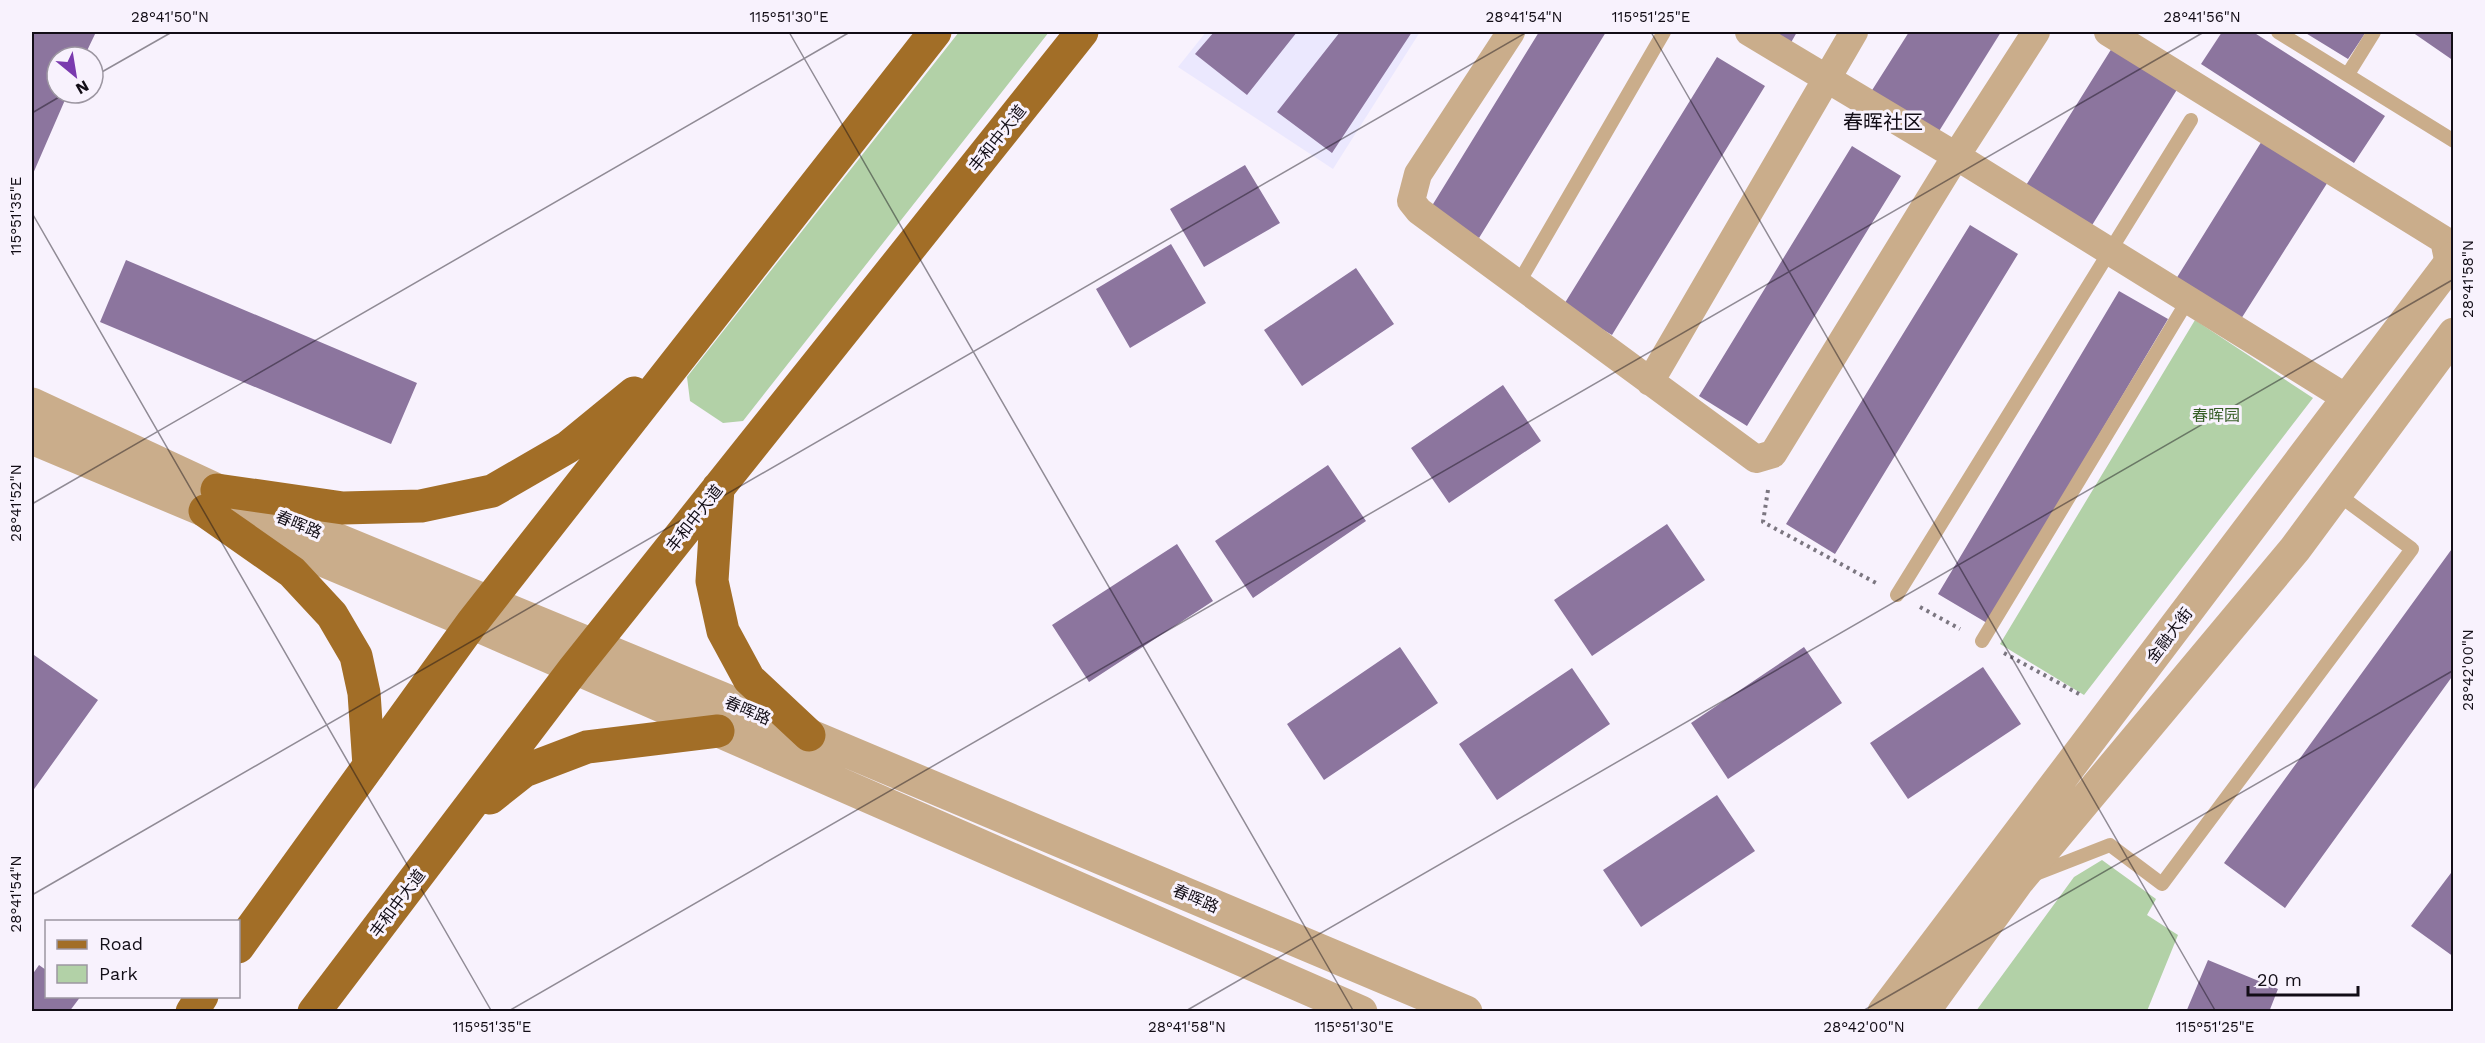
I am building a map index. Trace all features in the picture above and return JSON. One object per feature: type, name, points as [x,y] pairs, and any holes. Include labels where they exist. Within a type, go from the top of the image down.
[{"type":"main road","points":[[240,943],[480,612],[934,32]]},
{"type":"main road","name":"丰和中大道","points":[[314,1011],[583,657],[1082,32]]},
{"type":"main road","points":[[211,501],[343,508],[421,506],[492,491],[568,447],[684,352]]},
{"type":"main road","points":[[718,488],[712,581],[723,631],[749,679],[808,735]]},
{"type":"main road","points":[[211,501],[292,572],[332,615],[356,656],[364,693],[369,766]]},
{"type":"main road","points":[[454,827],[524,771],[587,747],[718,731]]},
{"type":"main road","points":[[192,1011],[201,998]]},
{"type":"street","points":[[1511,32],[1419,174],[1411,201],[1419,211],[1756,459],[1773,454],[1956,156],[2036,32]]},
{"type":"street","points":[[1749,32],[1956,156],[2348,399]]},
{"type":"street","points":[[1650,382],[1854,32]]},
{"type":"street","points":[[2108,32],[2444,240],[2451,261]]},
{"type":"street","name":"金融大街","points":[[1884,1011],[2451,261]]},
{"type":"street","points":[[1923,1011],[2017,882],[2295,549],[2454,334]]},
{"type":"street","name":"春晖路","points":[[32,404],[211,501]]},
{"type":"street","name":"春晖路","points":[[32,438],[211,501],[583,657],[808,735],[1466,1011]]},
{"type":"street","name":"春晖路","points":[[583,657],[718,731],[1361,1011]]},
{"type":"lane","points":[[1518,284],[1664,32]]},
{"type":"lane","points":[[2278,32],[2454,141]]},
{"type":"lane","points":[[2348,74],[2374,32]]},
{"type":"lane","points":[[1897,595],[2191,120]]},
{"type":"lane","points":[[1982,641],[2188,300]]},
{"type":"lane","points":[[2017,882],[2110,845],[2162,884],[2412,549],[2336,493]]},
{"type":"shaded area","points":[[1206,32],[1420,32],[1333,169],[1178,67]]},
{"type":"green space","points":[[959,32],[1049,32],[743,421],[723,423],[690,401],[687,377]]},
{"type":"green space","name":"春晖园","points":[[2195,320],[2313,398],[2084,695],[2000,644]]},
{"type":"green space","points":[[2102,860],[2156,899],[2147,915],[2178,935],[2147,1011],[1976,1011],[2074,877]]},
{"type":"building","points":[[32,32],[96,32],[90,45],[45,45],[45,105],[63,105],[32,176]]},
{"type":"building","points":[[1214,32],[1297,32],[1247,95],[1195,54]]},
{"type":"building","points":[[1340,32],[1412,32],[1332,153],[1277,112]]},
{"type":"building","points":[[1539,32],[1606,32],[1479,238],[1430,209]]},
{"type":"building","points":[[1766,32],[1797,32],[1789,46]]},
{"type":"building","points":[[1909,32],[2001,32],[1936,136],[1869,95]]},
{"type":"building","points":[[2222,32],[2253,32],[2385,116],[2354,163],[2201,64]]},
{"type":"building","points":[[2304,32],[2366,32],[2348,59]]},
{"type":"building","points":[[2412,32],[2454,32],[2454,61]]},
{"type":"building","points":[[2112,48],[2178,88],[2089,230],[2023,190]]},
{"type":"building","points":[[1717,57],[1765,86],[1612,335],[1563,306]]},
{"type":"building","points":[[2265,136],[2331,177],[2241,319],[2176,279]]},
{"type":"building","points":[[1852,146],[1901,176],[1747,426],[1699,396]]},
{"type":"building","points":[[1245,165],[1280,223],[1204,267],[1170,209]]},
{"type":"building","points":[[1970,225],[2018,254],[1835,554],[1786,524]]},
{"type":"building","points":[[1171,244],[1206,303],[1130,348],[1096,289]]},
{"type":"building","points":[[126,260],[417,383],[391,444],[100,322]]},
{"type":"building","points":[[1356,268],[1394,324],[1302,386],[1264,330]]},
{"type":"building","points":[[2119,291],[2168,319],[1987,623],[1938,594]]},
{"type":"building","points":[[1503,385],[1541,441],[1449,503],[1411,448]]},
{"type":"building","points":[[1328,465],[1366,521],[1253,598],[1215,541]]},
{"type":"building","points":[[1667,524],[1705,580],[1592,656],[1554,600]]},
{"type":"building","points":[[1177,544],[1213,601],[1089,682],[1052,625]]},
{"type":"building","points":[[2454,546],[2454,674],[2285,908],[2224,863]]},
{"type":"building","points":[[1400,647],[1438,703],[1324,780],[1287,724]]},
{"type":"building","points":[[1804,647],[1842,703],[1728,779],[1691,723]]},
{"type":"building","points":[[34,655],[98,700],[32,792],[32,658]]},
{"type":"building","points":[[1983,667],[2021,724],[1908,799],[1870,743]]},
{"type":"building","points":[[1572,668],[1610,724],[1497,800],[1459,744]]},
{"type":"building","points":[[1717,795],[1755,851],[1641,927],[1603,870]]},
{"type":"building","points":[[2454,869],[2454,957],[2411,926]]},
{"type":"building","points":[[2208,960],[2278,989],[2269,1012],[2186,1012]]},
{"type":"building","points":[[39,965],[45,969],[45,998],[80,998],[69,1012],[32,1012],[32,975]]},
{"type":"district","name":"春晖社区","points":[[1883,122]]}]
